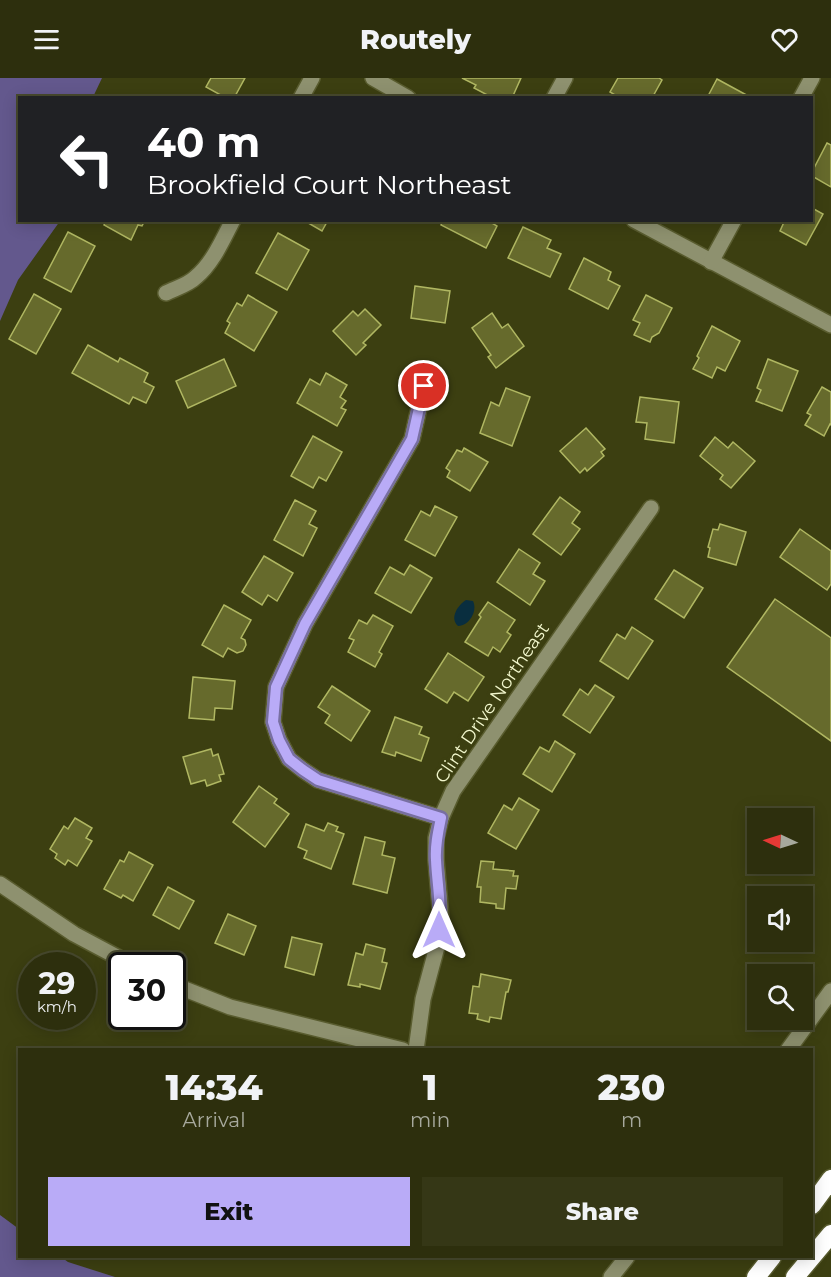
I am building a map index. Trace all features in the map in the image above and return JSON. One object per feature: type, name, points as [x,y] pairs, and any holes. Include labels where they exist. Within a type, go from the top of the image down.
[{"type":"highway","points":[[813,1204],[831,1179]]},
{"type":"highway","points":[[813,1256],[831,1234]]},
{"type":"highway","points":[[756,1277],[771,1258]]},
{"type":"highway","points":[[795,1277],[811,1258]]},
{"type":"street","points":[[302,96],[312,78]]},
{"type":"street","points":[[373,78],[404,96]]},
{"type":"street","points":[[555,96],[565,78]]},
{"type":"street","points":[[802,96],[812,78]]},
{"type":"street","points":[[166,293],[197,277],[210,262],[232,222]]},
{"type":"street","points":[[638,222],[831,325]]},
{"type":"street","points":[[711,262],[733,222]]},
{"type":"street","points":[[424,386],[412,439],[305,624],[276,687],[273,722],[289,759],[318,780],[441,818]]},
{"type":"street","name":"Clint Drive Northeast","points":[[416,1048],[423,999],[438,943],[441,918],[436,838],[441,818],[453,791],[651,508]]},
{"type":"street","points":[[0,884],[74,934],[108,952]]},
{"type":"street","points":[[186,990],[230,1007],[394,1048]]},
{"type":"street","points":[[789,1048],[831,991]]},
{"type":"street","points":[[611,1277],[626,1258]]},
{"type":"shaded area","points":[[0,78],[102,78],[93,96],[18,96],[18,222],[59,222],[18,280],[0,321]]},
{"type":"shaded area","points":[[0,1215],[18,1228],[18,1258],[62,1258],[68,1262],[115,1277],[0,1277]]},
{"type":"water","points":[[466,600],[473,601],[473,613],[466,624],[458,626],[454,616]]},
{"type":"building","points":[[211,78],[245,78],[235,96],[222,96],[206,87]]},
{"type":"building","points":[[462,78],[521,78],[513,96],[489,96],[474,88],[476,85]]},
{"type":"building","points":[[618,78],[659,78],[662,80],[653,96],[617,96],[610,92]]},
{"type":"building","points":[[717,79],[748,96],[708,96]]},
{"type":"building","points":[[827,143],[831,145],[831,187],[813,177],[813,170]]},
{"type":"building","points":[[813,209],[823,214],[806,245],[780,231],[784,222],[813,222]]},
{"type":"building","points":[[105,222],[144,222],[142,226],[138,225],[131,240],[104,225]]},
{"type":"building","points":[[306,222],[327,222],[322,231]]},
{"type":"building","points":[[442,222],[490,222],[497,226],[486,248],[441,225]]},
{"type":"building","points":[[523,227],[551,240],[547,248],[561,254],[550,277],[508,258]]},
{"type":"building","points":[[68,232],[95,246],[71,292],[44,278]]},
{"type":"building","points":[[278,233],[309,250],[287,290],[256,273]]},
{"type":"building","points":[[584,258],[611,272],[608,280],[620,286],[608,309],[569,289]]},
{"type":"building","points":[[415,286],[450,291],[445,323],[411,318]]},
{"type":"building","points":[[34,294],[61,309],[36,354],[9,339]]},
{"type":"building","points":[[248,295],[277,312],[254,351],[225,333],[230,323],[227,321],[237,303],[242,306]]},
{"type":"building","points":[[646,295],[672,308],[659,333],[652,337],[650,342],[634,335],[640,323],[633,320]]},
{"type":"building","points":[[365,309],[381,325],[363,343],[366,345],[356,355],[333,331],[353,311],[358,316]]},
{"type":"building","points":[[492,313],[502,328],[508,324],[524,346],[496,368],[488,357],[491,355],[472,328]]},
{"type":"building","points":[[712,326],[740,341],[725,371],[717,367],[712,378],[693,369]]},
{"type":"building","points":[[88,345],[118,362],[120,358],[148,373],[144,382],[154,387],[146,403],[133,397],[129,404],[72,373]]},
{"type":"building","points":[[224,359],[236,386],[188,408],[176,381]]},
{"type":"building","points":[[768,359],[798,371],[782,411],[756,401],[761,390],[757,388]]},
{"type":"building","points":[[326,373],[347,385],[340,397],[346,401],[341,408],[346,410],[337,426],[297,403],[310,379],[320,385]]},
{"type":"building","points":[[822,387],[831,392],[831,425],[824,436],[805,425],[811,415],[807,413]]},
{"type":"building","points":[[506,388],[530,397],[512,446],[480,433],[491,402],[499,406]]},
{"type":"building","points":[[640,397],[679,402],[674,443],[645,439],[647,423],[636,422]]},
{"type":"building","points":[[586,428],[605,449],[601,452],[604,456],[587,471],[585,468],[580,473],[560,451]]},
{"type":"building","points":[[313,436],[342,452],[326,481],[319,477],[313,488],[291,476]]},
{"type":"building","points":[[715,437],[728,448],[733,442],[755,461],[731,488],[720,479],[723,475],[700,456]]},
{"type":"building","points":[[464,448],[488,462],[470,491],[447,477],[450,471],[446,468],[457,450],[462,452]]},
{"type":"building","points":[[560,497],[580,512],[572,523],[580,529],[561,555],[533,534]]},
{"type":"building","points":[[295,500],[316,511],[309,524],[317,528],[303,556],[274,540]]},
{"type":"building","points":[[435,506],[457,517],[435,556],[405,540],[421,511],[430,516]]},
{"type":"building","points":[[720,524],[746,532],[736,565],[708,557],[713,529],[718,530]]},
{"type":"building","points":[[800,529],[831,551],[831,584],[827,590],[780,557]]},
{"type":"building","points":[[519,549],[540,563],[533,574],[545,581],[530,605],[497,582]]},
{"type":"building","points":[[264,556],[293,573],[277,601],[268,595],[262,605],[242,592]]},
{"type":"building","points":[[410,565],[432,578],[411,613],[375,593],[390,567],[404,575]]},
{"type":"building","points":[[674,570],[703,588],[684,618],[655,599]]},
{"type":"building","points":[[775,599],[831,638],[831,741],[727,667]]},
{"type":"building","points":[[488,602],[515,620],[507,632],[511,635],[500,652],[493,647],[488,656],[465,642]]},
{"type":"building","points":[[224,605],[251,620],[241,638],[245,640],[246,645],[243,651],[237,653],[228,648],[223,657],[202,645]]},
{"type":"building","points":[[373,615],[393,626],[379,652],[382,654],[375,667],[348,652],[354,640],[349,638],[359,620],[367,624]]},
{"type":"building","points":[[632,627],[653,641],[628,679],[600,661],[617,634],[625,639]]},
{"type":"building","points":[[448,653],[484,677],[468,701],[454,692],[447,703],[425,689]]},
{"type":"building","points":[[193,677],[235,681],[232,709],[215,708],[214,720],[189,718]]},
{"type":"building","points":[[595,685],[614,697],[590,733],[563,715],[580,689],[588,695]]},
{"type":"building","points":[[332,686],[370,711],[351,741],[325,723],[330,715],[318,707]]},
{"type":"building","points":[[395,717],[422,727],[419,734],[429,738],[421,761],[396,752],[395,756],[382,752]]},
{"type":"building","points":[[555,741],[575,754],[552,792],[523,774],[540,747],[549,752]]},
{"type":"building","points":[[211,749],[213,756],[218,754],[224,774],[219,775],[221,781],[207,786],[205,780],[191,784],[183,757]]},
{"type":"building","points":[[259,786],[277,799],[274,803],[289,814],[265,847],[233,822]]},
{"type":"building","points":[[519,798],[539,810],[516,849],[488,833],[504,805],[512,810]]},
{"type":"building","points":[[75,818],[92,828],[86,838],[92,841],[77,866],[68,860],[65,865],[55,858],[57,854],[50,849],[64,826],[68,829]]},
{"type":"building","points":[[328,823],[338,827],[336,831],[344,834],[331,869],[304,858],[307,851],[298,847],[306,824],[324,831]]},
{"type":"building","points":[[365,837],[385,842],[382,855],[395,858],[387,893],[353,884]]},
{"type":"building","points":[[129,852],[153,865],[133,901],[123,895],[121,898],[104,889],[120,860],[124,862]]},
{"type":"building","points":[[481,861],[494,862],[493,869],[514,871],[513,876],[518,876],[516,889],[506,888],[504,909],[496,908],[496,904],[480,902],[481,887],[477,887]]},
{"type":"building","points":[[168,887],[194,901],[179,929],[153,915]]},
{"type":"building","points":[[228,914],[256,926],[244,955],[215,943]]},
{"type":"building","points":[[292,937],[322,944],[314,975],[285,967]]},
{"type":"building","points":[[366,944],[385,949],[382,962],[387,963],[380,989],[360,984],[360,987],[348,985],[356,953],[363,955]]},
{"type":"building","points":[[481,974],[511,980],[508,992],[506,992],[501,1019],[490,1017],[489,1022],[477,1019],[478,1014],[469,1013],[473,986],[479,987]]},
{"type":"route","points":[[424,386],[412,439],[305,624],[276,687],[273,722],[289,759],[318,780],[441,818],[436,838],[441,918],[439,930]]}]
